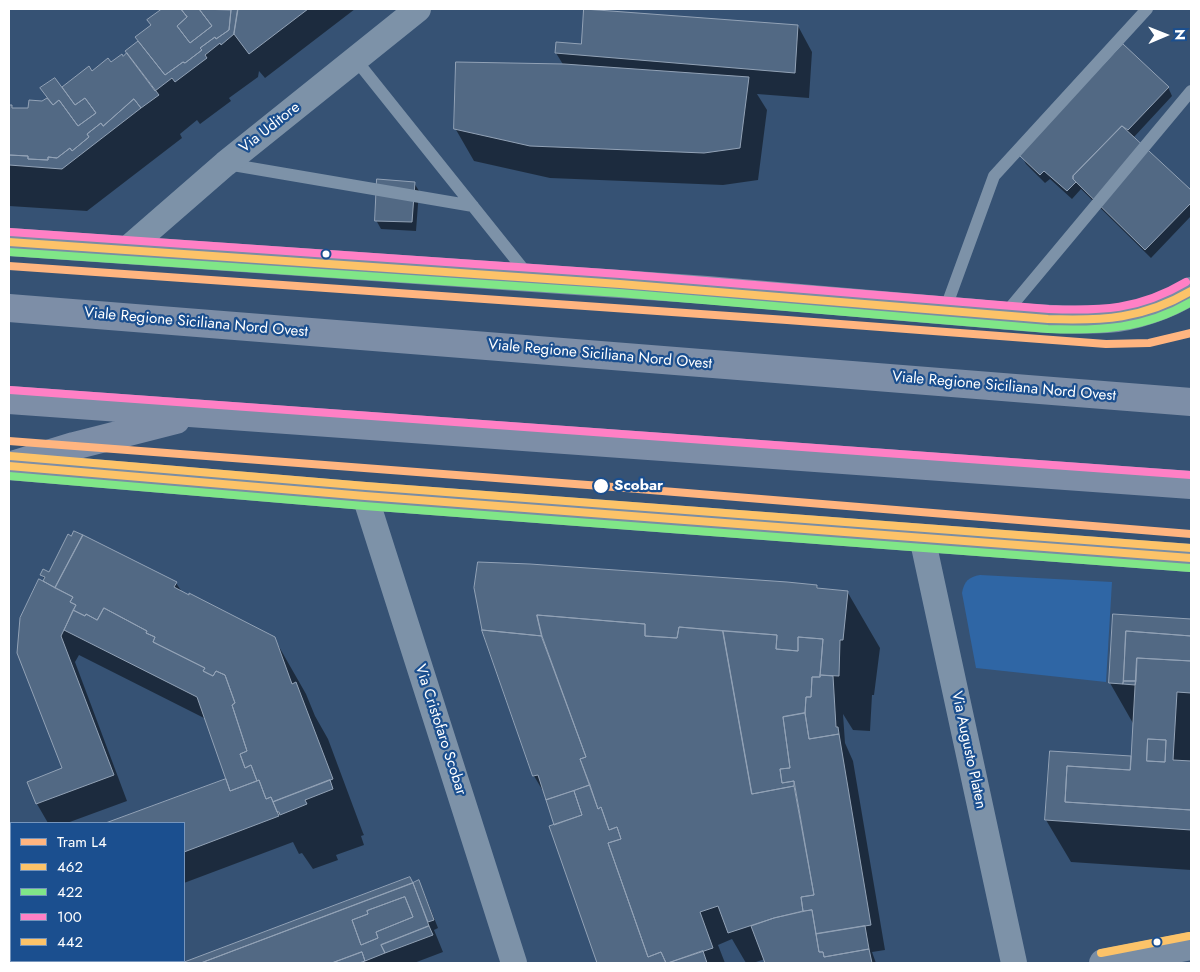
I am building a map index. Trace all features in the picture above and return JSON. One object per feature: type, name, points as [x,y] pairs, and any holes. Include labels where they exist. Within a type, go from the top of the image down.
[{"type":"main road","name":"Viale Regione Siciliana Nord Ovest","points":[[9,308],[1191,402]]},
{"type":"main road","points":[[9,400],[1191,485]]},
{"type":"main road","points":[[9,466],[74,446],[201,414]]},
{"type":"street","name":"Via Uditore","points":[[125,251],[225,164],[418,9]]},
{"type":"street","points":[[9,242],[529,277],[1078,320],[1110,319],[1130,315],[1159,306],[1191,291]]},
{"type":"street","points":[[9,466],[365,496],[1191,558]]},
{"type":"street","name":"Via Cristofaro Scobar","points":[[365,496],[514,963]]},
{"type":"street","name":"Via Augusto Platen","points":[[922,537],[1014,963]]},
{"type":"street","points":[[1103,963],[1191,946]]},
{"type":"lane","points":[[945,310],[994,176],[1147,9]]},
{"type":"lane","points":[[356,60],[529,277]]},
{"type":"lane","points":[[1004,315],[1191,91]]},
{"type":"lane","points":[[225,164],[473,206]]},
{"type":"shaded area","points":[[980,575],[1112,582],[1106,682],[976,668],[962,593],[964,585],[968,580]]},
{"type":"building","points":[[162,9],[181,9],[187,17],[177,26],[190,43],[212,26],[199,9],[231,10],[229,30],[216,39],[215,37],[200,48],[202,50],[185,63],[183,62],[165,75],[135,37],[151,25],[147,20]]},
{"type":"building","points":[[181,9],[199,9],[212,26],[190,43],[177,26],[187,17]]},
{"type":"building","points":[[229,9],[238,9],[234,34],[205,55],[207,58],[175,82],[172,78],[155,91],[125,51],[138,41],[165,75],[183,62],[185,63],[202,50],[200,48],[215,37],[216,39],[229,30],[231,10]]},
{"type":"building","points":[[238,9],[308,9],[249,54],[234,34]]},
{"type":"building","points":[[584,9],[798,25],[795,73],[555,53],[556,42],[581,44]]},
{"type":"building","points":[[1123,44],[1169,87],[1128,130],[1122,126],[1073,176],[1076,182],[1067,191],[1044,171],[1040,175],[1019,155]]},
{"type":"building","points":[[127,53],[159,95],[141,108],[134,99],[103,126],[101,123],[87,134],[89,137],[72,151],[70,148],[57,158],[48,157],[48,160],[28,159],[28,156],[9,155],[9,105],[12,105],[12,108],[28,108],[29,100],[42,101],[47,98],[53,105],[59,100],[78,126],[96,113],[85,98],[75,105],[62,87],[89,66],[92,71],[108,58],[111,62],[122,54],[123,56]]},
{"type":"building","points":[[456,62],[564,64],[749,77],[740,148],[704,153],[530,146],[454,129]]},
{"type":"building","points":[[55,78],[75,105],[85,98],[96,113],[78,126],[59,100],[53,105],[40,88]]},
{"type":"building","points":[[134,99],[141,108],[62,169],[9,165],[9,155],[28,156],[28,159],[48,160],[48,157],[57,158],[70,148],[72,151],[89,137],[87,134],[101,123],[103,126]]},
{"type":"building","points":[[1122,126],[1191,190],[1191,203],[1145,250],[1073,179],[1073,176]]},
{"type":"building","points":[[377,179],[415,182],[412,222],[375,221]]},
{"type":"building","points":[[74,531],[83,535],[55,588],[43,581],[45,577],[40,575],[43,569],[49,572],[68,534],[71,536]]},
{"type":"building","points":[[83,535],[177,582],[174,587],[189,595],[189,593],[275,637],[292,684],[296,682],[333,779],[273,802],[271,797],[266,799],[251,765],[245,768],[240,754],[247,751],[232,705],[235,703],[225,675],[216,671],[213,676],[203,671],[205,668],[153,642],[155,637],[146,633],[147,631],[104,608],[97,620],[73,610],[76,605],[70,602],[73,597],[55,588]]},
{"type":"building","points":[[478,562],[787,582],[817,585],[817,588],[848,591],[843,640],[840,640],[839,676],[820,675],[823,639],[798,637],[798,651],[776,649],[777,635],[679,627],[677,638],[645,636],[645,624],[537,615],[542,636],[482,630],[474,588]]},
{"type":"building","points":[[39,579],[73,597],[70,602],[76,605],[61,636],[114,775],[36,804],[27,782],[62,768],[17,653],[20,618]]},
{"type":"building","points":[[104,608],[147,631],[146,633],[155,637],[153,642],[205,668],[203,671],[213,676],[216,671],[225,675],[235,703],[232,705],[247,751],[240,754],[245,768],[251,765],[257,781],[230,791],[197,697],[64,630],[73,610],[97,620]]},
{"type":"building","points":[[1113,614],[1191,619],[1191,636],[1126,631],[1123,684],[1109,683]]},
{"type":"building","points":[[537,615],[645,624],[645,636],[677,638],[679,627],[723,631],[752,794],[794,786],[814,895],[801,897],[803,911],[728,933],[718,906],[700,912],[713,948],[668,963],[666,963],[661,952],[648,957],[608,843],[621,839],[617,827],[609,830],[601,807],[598,809],[580,759],[586,757],[542,638]]},
{"type":"building","points":[[482,630],[542,636],[586,757],[580,759],[590,785],[546,800],[538,775],[533,776]]},
{"type":"building","points":[[723,631],[777,635],[776,649],[798,651],[798,637],[823,639],[820,677],[812,677],[811,697],[806,697],[805,713],[783,717],[790,768],[780,769],[782,783],[794,781],[794,786],[752,794]]},
{"type":"building","points":[[1126,631],[1191,636],[1191,661],[1137,658],[1136,681],[1124,681]]},
{"type":"building","points":[[1137,658],[1191,661],[1191,693],[1177,692],[1173,760],[1191,761],[1191,810],[1065,802],[1067,766],[1130,770]],"holes":[[[1148,739],[1166,740],[1165,762],[1147,761]]]},
{"type":"building","points":[[820,675],[833,676],[836,727],[838,727],[839,734],[809,739],[805,713],[806,697],[811,697],[812,677],[820,677]]},
{"type":"building","points":[[1124,681],[1136,681],[1135,685],[1123,684]]},
{"type":"building","points":[[805,713],[809,739],[839,734],[871,925],[816,934],[812,910],[803,911],[801,897],[814,895],[794,781],[782,783],[780,769],[790,768],[783,717]]},
{"type":"building","points":[[1148,739],[1166,740],[1165,762],[1147,761]]},
{"type":"building","points":[[1050,751],[1131,756],[1130,770],[1067,766],[1065,802],[1191,810],[1191,830],[1045,820]]},
{"type":"building","points":[[226,779],[230,791],[259,780],[266,799],[271,797],[279,816],[185,852],[185,822],[109,822]]},
{"type":"building","points":[[330,780],[333,789],[305,800],[307,804],[280,815],[277,812],[273,802]]},
{"type":"building","points":[[590,785],[598,809],[601,807],[609,830],[617,827],[621,839],[608,843],[648,957],[661,952],[666,963],[597,963],[549,826],[582,815],[574,791]]},
{"type":"building","points":[[574,791],[582,815],[554,825],[546,800]]},
{"type":"building","points":[[410,877],[413,883],[201,963],[182,963]]},
{"type":"building","points":[[419,880],[434,920],[428,922],[413,883]]},
{"type":"building","points":[[413,883],[429,926],[381,945],[385,953],[365,961],[362,952],[332,963],[201,963]],"holes":[[[405,897],[413,917],[376,932],[378,938],[361,945],[352,920],[368,914],[367,911]]]},
{"type":"building","points":[[405,897],[413,917],[376,932],[378,938],[361,945],[352,920],[368,914],[367,911]]},
{"type":"building","points":[[812,910],[819,952],[823,952],[824,957],[869,949],[872,963],[765,963],[751,926],[774,918]]},
{"type":"building","points":[[429,926],[433,935],[385,953],[381,945]]},
{"type":"building","points":[[865,926],[869,949],[824,957],[823,952],[819,952],[816,934]]},
{"type":"building","points":[[703,951],[707,963],[668,963]]},
{"type":"building","points":[[362,952],[365,961],[359,963],[332,963]]},
{"type":"tram line","name":"L4","points":[[9,266],[1106,344],[1149,343],[1191,333]]},
{"type":"tram line","name":"L4","points":[[9,441],[601,486],[1191,534]]},
{"type":"transit line","name":"100","points":[[10,232],[620,274],[1049,309],[1086,310],[1119,307],[1152,298],[1186,282]]},
{"type":"transit line","name":"462","points":[[9,242],[620,284],[1048,319],[1105,318],[1139,313],[1191,291]]},
{"type":"transit line","name":"422","points":[[9,252],[619,293],[1048,329],[1104,328],[1139,323],[1157,318],[1191,302]]},
{"type":"transit line","name":"100","points":[[10,390],[1191,475]]},
{"type":"transit line","name":"442","points":[[10,456],[366,486],[1191,548]]},
{"type":"transit line","name":"462","points":[[9,466],[365,496],[1191,558]]},
{"type":"transit line","name":"422","points":[[9,476],[364,506],[1190,568]]},
{"type":"transit line","name":"442","points":[[1101,953],[1189,936]]},
{"type":"place","name":"Scobar","points":[[601,486]]}]
